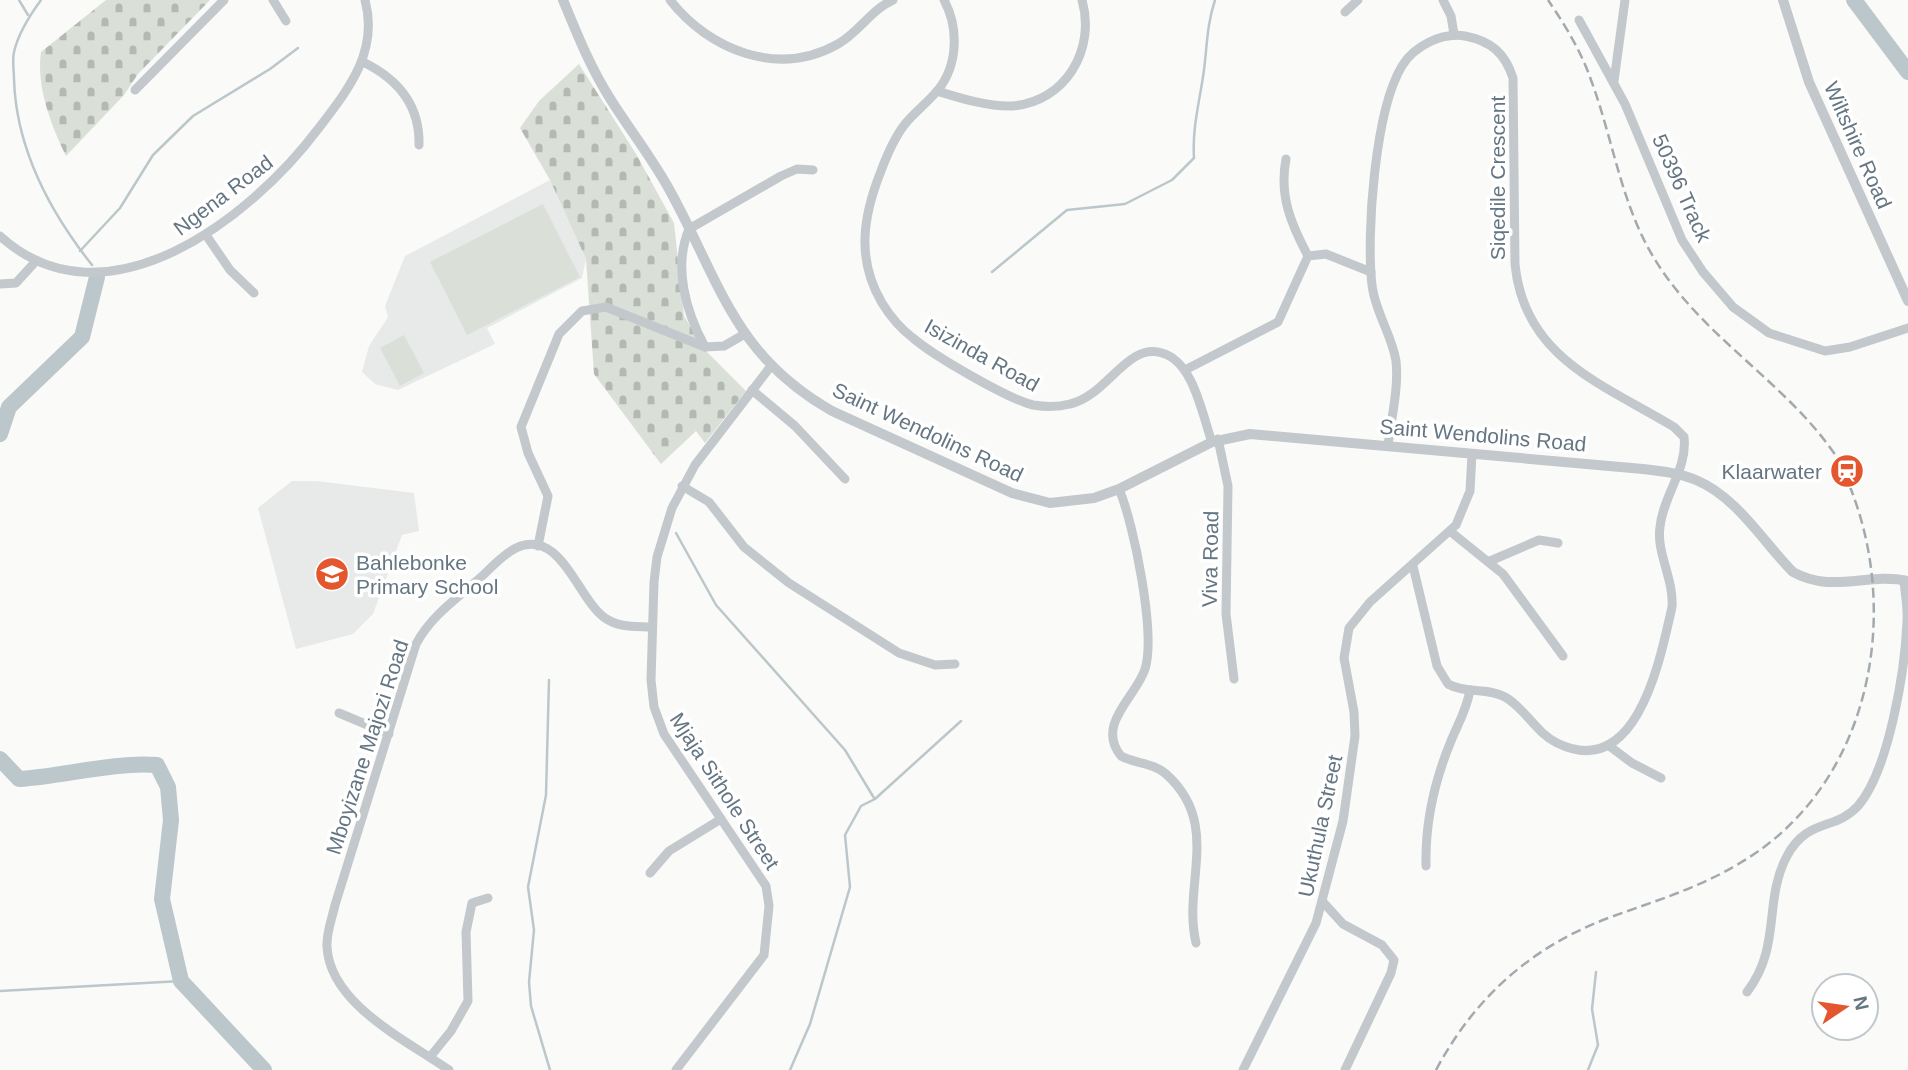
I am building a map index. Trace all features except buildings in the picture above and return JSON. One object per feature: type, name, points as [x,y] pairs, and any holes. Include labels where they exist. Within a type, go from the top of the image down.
[{"type":"street","points":[[135,90],[224,0]]},
{"type":"street","points":[[273,0],[286,21]]},
{"type":"street","name":"Ngena Road","points":[[0,236],[36,261],[82,271],[125,268],[167,256],[206,234],[276,180],[293,162],[349,88],[363,62],[369,26],[365,0]]},
{"type":"street","name":"Saint Wendolins Road","points":[[563,0],[598,79],[664,180],[743,335],[771,366],[804,396],[832,411],[1012,493],[1050,503],[1072,503],[1119,489],[1215,441],[1264,434],[1678,474],[1699,481],[1723,498],[1793,572],[1804,578],[1829,584],[1882,579],[1906,580]]},
{"type":"street","points":[[670,0],[689,21],[719,44],[735,52],[771,59],[815,54],[839,43],[893,0]]},
{"type":"street","name":"Isizinda Road","points":[[944,0],[953,24],[954,50],[949,71],[937,91],[898,135],[874,188],[863,232],[871,280],[882,303],[901,327],[930,349],[1032,405],[1070,405],[1090,398],[1132,357],[1149,351],[1166,353],[1185,370]]},
{"type":"street","points":[[937,91],[1007,106],[1035,101],[1050,93],[1066,80],[1084,50],[1087,24],[1082,0]]},
{"type":"street","points":[[1345,12],[1358,0]]},
{"type":"street","points":[[1388,446],[1396,362],[1376,304],[1371,272],[1375,176],[1389,96],[1409,56],[1430,42],[1454,34],[1443,0]]},
{"type":"street","points":[[1614,81],[1625,0]]},
{"type":"street","name":"Wiltshire Road","points":[[1783,0],[1810,82],[1908,300]]},
{"type":"street","name":"50396 Track","points":[[1578,20],[1614,81],[1682,240],[1703,272],[1741,313],[1769,333],[1825,351],[1850,347],[1908,328]]},
{"type":"street","name":"Siqedile Crescent","points":[[1454,34],[1479,39],[1496,48],[1504,56],[1513,78],[1517,289],[1539,335],[1561,359],[1679,431],[1685,443],[1659,534],[1673,591],[1669,620],[1641,711],[1624,733],[1608,745]]},
{"type":"street","points":[[363,62],[405,92],[415,114],[419,145]]},
{"type":"street","points":[[1286,159],[1284,197],[1290,220],[1308,256]]},
{"type":"street","points":[[705,346],[688,309],[682,256],[689,229],[781,176],[797,170],[813,170]]},
{"type":"street","points":[[206,234],[230,270],[254,293]]},
{"type":"street","points":[[1308,256],[1326,254],[1371,272]]},
{"type":"street","points":[[1215,441],[1185,370],[1278,322],[1308,256]]},
{"type":"street","points":[[0,284],[16,284],[36,261]]},
{"type":"street","points":[[652,627],[622,625],[606,619],[557,557],[538,546],[548,496],[528,453],[521,427],[559,334],[572,319],[590,308],[606,307],[705,346],[723,346],[743,335]]},
{"type":"street","name":"Mjaja Sithole Street","points":[[676,1070],[757,968],[767,941],[769,906],[766,886],[657,720],[651,688],[657,557],[672,508],[682,486],[771,366]]},
{"type":"street","points":[[752,390],[795,426],[845,479]]},
{"type":"street","name":"Viva Road","points":[[1215,441],[1228,486],[1226,614],[1234,679]]},
{"type":"street","name":"Ukuthula Street","points":[[1243,1070],[1304,947],[1323,902],[1343,821],[1354,757],[1354,712],[1344,658],[1347,636],[1360,612],[1451,532],[1465,509],[1472,454]]},
{"type":"street","points":[[682,486],[709,502],[744,547],[789,583],[899,653],[923,663],[955,664]]},
{"type":"street","points":[[1119,489],[1139,558],[1148,654],[1141,680],[1114,722],[1117,752],[1125,758],[1154,767],[1182,793],[1198,842],[1199,862],[1191,913],[1196,943]]},
{"type":"street","points":[[1451,532],[1503,574],[1563,656]]},
{"type":"street","points":[[1490,561],[1539,540],[1558,543]]},
{"type":"street","name":"Mboyizane Majozi Road","points":[[449,1070],[354,1004],[336,981],[328,955],[328,935],[414,652],[425,628],[510,552],[520,547],[538,546]]},
{"type":"street","points":[[1413,566],[1442,677],[1453,687],[1506,698],[1540,732],[1558,743],[1578,749],[1608,745],[1632,763],[1661,778]]},
{"type":"street","points":[[1746,992],[1767,956],[1778,881],[1787,856],[1807,831],[1840,818],[1855,808],[1876,770],[1898,699],[1907,624],[1906,580]]},
{"type":"street","points":[[1426,866],[1430,802],[1451,740],[1464,714],[1470,690]]},
{"type":"street","points":[[339,713],[389,734]]},
{"type":"street","points":[[650,873],[669,851],[721,819]]},
{"type":"street","points":[[430,1057],[451,1031],[468,1001],[467,920],[472,903],[488,898]]},
{"type":"street","points":[[1323,902],[1343,925],[1382,945],[1394,960],[1391,973],[1345,1070]]},
{"type":"shaded area","points":[[550,180],[586,259],[582,278],[487,328],[495,344],[398,390],[375,384],[362,372],[369,346],[388,317],[385,306],[405,256]]},
{"type":"shaded area","name":"Bahlebonke Primary School","points":[[292,481],[317,481],[414,493],[419,531],[402,535],[373,614],[353,634],[296,649],[258,508]]},
{"type":"green space","points":[[106,0],[210,0],[138,74],[124,95],[66,156],[50,118],[43,92],[41,52]]},
{"type":"green space","points":[[579,64],[636,154],[674,223],[684,316],[705,350],[746,391],[705,443],[696,431],[661,464],[594,374],[586,259],[550,180],[520,128],[539,101]]},
{"type":"green space","points":[[543,204],[580,277],[467,335],[430,262]]},
{"type":"green space","points":[[404,335],[424,373],[400,386],[380,348]]},
{"type":"waterway","points":[[19,0],[28,15]]},
{"type":"waterway","points":[[41,0],[18,38],[14,52],[16,105],[28,154],[38,178],[62,223],[92,265]]},
{"type":"waterway","points":[[992,272],[1067,210],[1125,204],[1172,180],[1194,158],[1195,124],[1215,0]]},
{"type":"waterway","points":[[1854,0],[1908,72]]},
{"type":"waterway","points":[[80,251],[120,208],[153,155],[193,116],[270,69],[298,48]]},
{"type":"waterway","points":[[0,434],[9,407],[82,337],[97,277]]},
{"type":"waterway","points":[[676,533],[716,605],[845,750],[874,798]]},
{"type":"waterway","points":[[549,680],[546,795],[528,887],[534,930],[529,982],[531,1006],[550,1070]]},
{"type":"waterway","points":[[790,1070],[810,1024],[850,887],[845,835],[861,806],[875,799],[961,721]]},
{"type":"waterway","points":[[0,759],[19,779],[105,767],[157,765],[168,787],[171,820],[162,899],[181,981],[264,1070]]},
{"type":"waterway","points":[[1588,1070],[1598,1045],[1592,1009],[1596,972]]},
{"type":"waterway","points":[[0,991],[181,981]]},
{"type":"railway","points":[[1436,1070],[1469,1019],[1508,977],[1531,959],[1582,929],[1709,880],[1740,863],[1787,827],[1824,783],[1851,733],[1867,678],[1874,620],[1870,562],[1857,506],[1834,453],[1791,403],[1695,311],[1673,286],[1654,258],[1625,194],[1587,69],[1572,38],[1548,0]]},
{"type":"place","name":"Klaarwater","points":[[1847,471]]},
{"type":"place","name":"Bahlebonke Primary School","points":[[332,574]]}]
